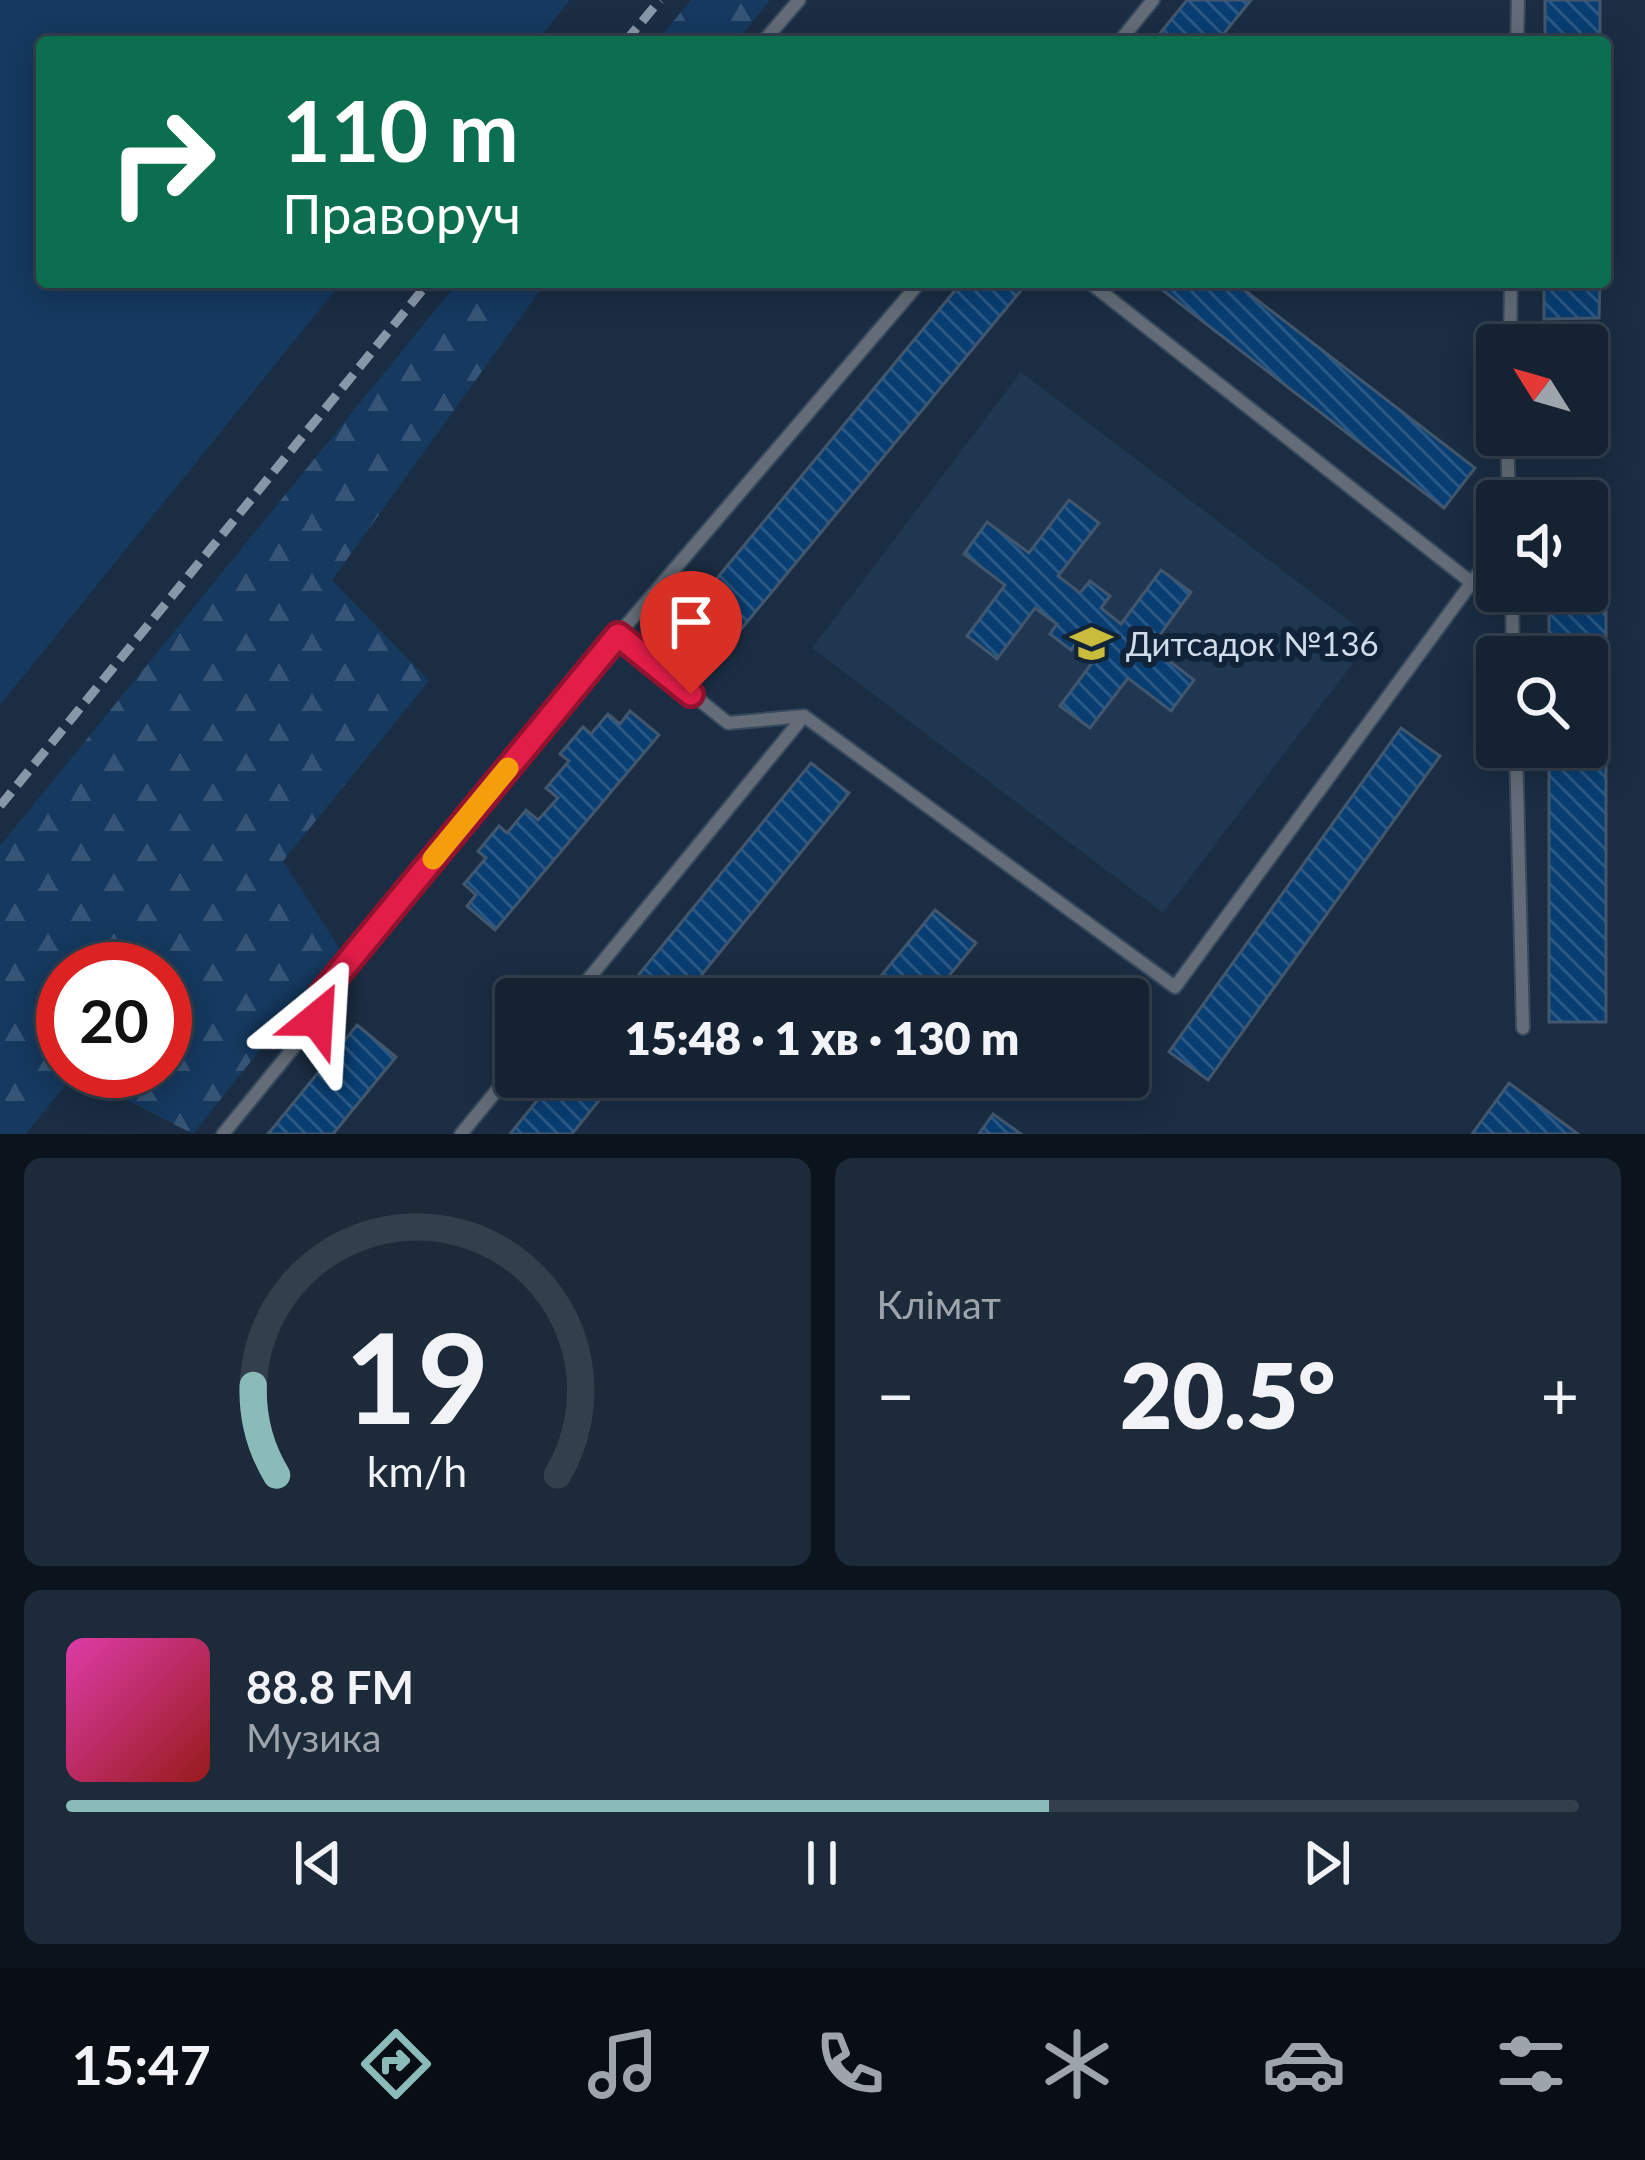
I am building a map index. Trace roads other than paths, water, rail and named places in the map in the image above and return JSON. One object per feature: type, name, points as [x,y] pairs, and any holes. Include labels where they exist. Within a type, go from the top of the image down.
[{"type":"lane","points":[[769,36],[799,0]]},
{"type":"lane","points":[[1124,36],[1154,0]]},
{"type":"lane","points":[[1517,36],[1518,0]]},
{"type":"lane","points":[[223,1134],[317,1019],[320,996],[618,635],[915,288]]},
{"type":"lane","points":[[1097,288],[1472,583]]},
{"type":"lane","points":[[1510,324],[1511,288]]},
{"type":"lane","points":[[618,635],[728,723],[805,716],[1175,987],[1476,577]]},
{"type":"lane","points":[[589,978],[805,716]]},
{"type":"lane","points":[[1517,768],[1523,1028]]},
{"type":"lane","points":[[461,1134],[495,1093]]},
{"type":"railway","points":[[630,36],[660,0]]},
{"type":"railway","points":[[0,806],[424,288]]},
{"type":"place","name":"Дитсадок №136","points":[[1092,643]]}]
